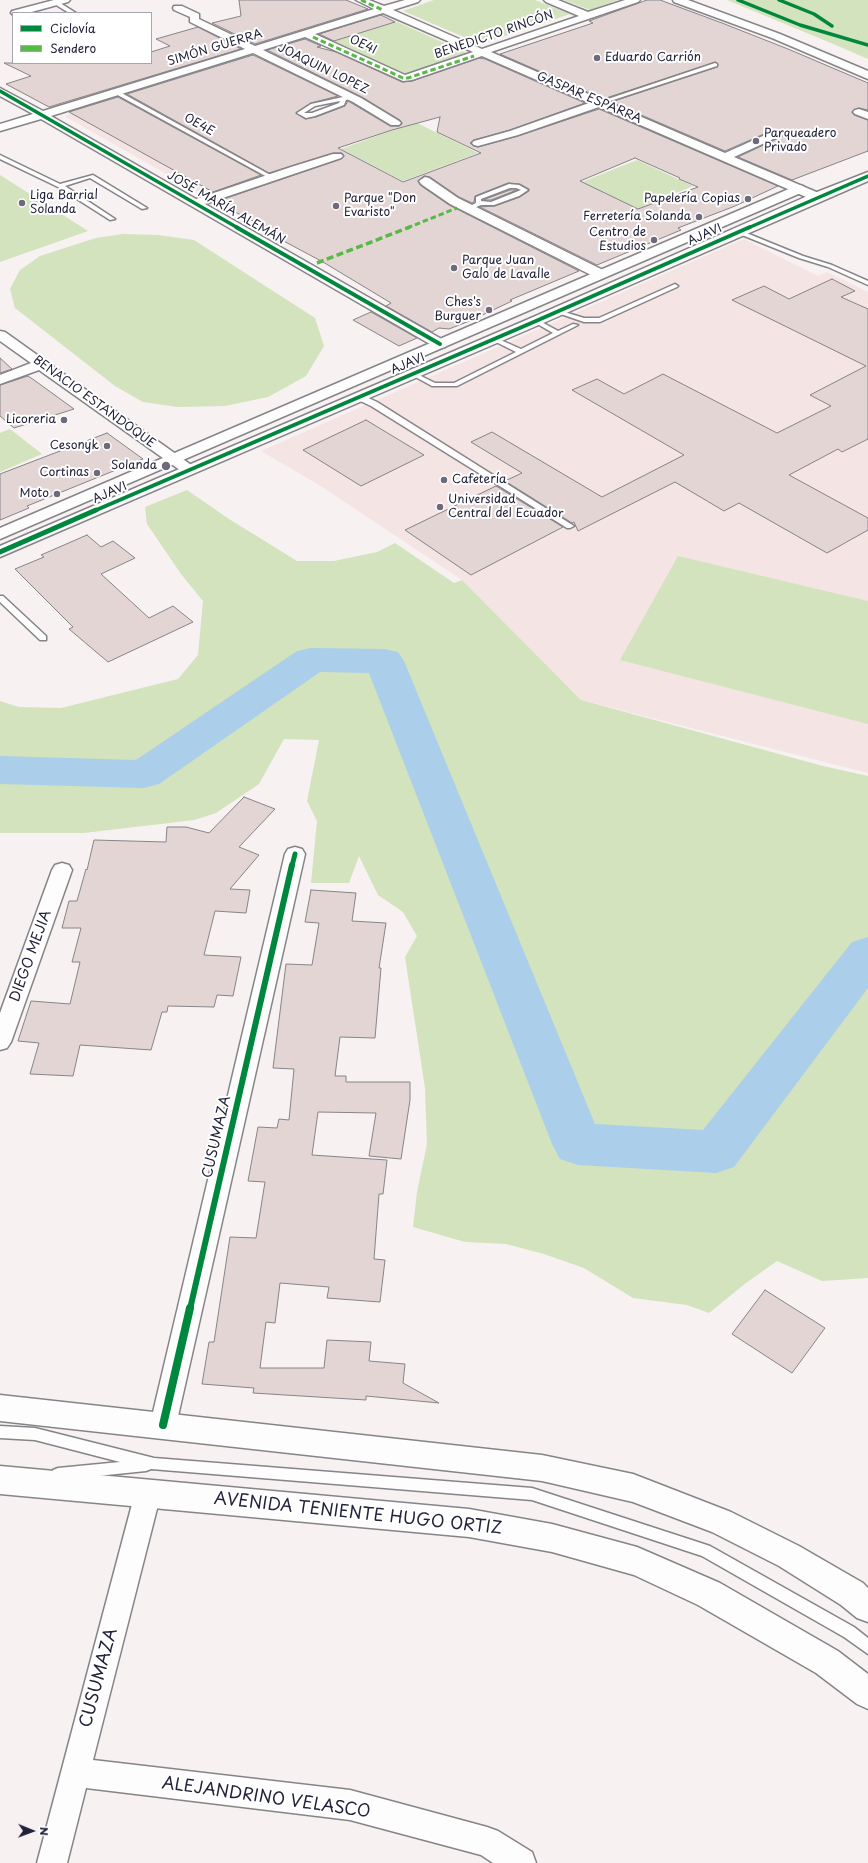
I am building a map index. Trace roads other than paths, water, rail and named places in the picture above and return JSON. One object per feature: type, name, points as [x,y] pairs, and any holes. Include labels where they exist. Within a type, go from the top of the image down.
[{"type":"street","name":"GASPAR ESPARRA","points":[[361,0],[799,189]]},
{"type":"street","name":"SIMÓN GUERRA","points":[[0,128],[415,0]]},
{"type":"street","points":[[549,0],[588,16]]},
{"type":"street","name":"BENEDICTO RINCÓN","points":[[408,78],[635,0]]},
{"type":"street","points":[[678,0],[776,36],[868,75]]},
{"type":"street","points":[[704,0],[868,64]]},
{"type":"street","points":[[19,12],[60,1]]},
{"type":"street","name":"JOAQUIN LOPEZ","points":[[178,8],[195,16],[194,20],[254,49],[395,123]]},
{"type":"street","name":"OE4I","points":[[307,34],[403,78],[408,78]]},
{"type":"street","name":"JOSÉ MARÍA ALEMÁN","points":[[0,91],[440,344]]},
{"type":"street","points":[[478,143],[514,133],[599,103]]},
{"type":"street","points":[[725,157],[778,133]]},
{"type":"street","points":[[195,203],[337,156]]},
{"type":"street","name":"AJAVI","points":[[0,552],[558,312],[739,232],[814,190],[868,176]]},
{"type":"street","points":[[425,181],[445,196],[475,206],[600,274]]},
{"type":"street","name":"AJAVI","points":[[0,534],[799,189],[814,190]]},
{"type":"street","name":"BENACIO ESTANDOQUE","points":[[0,335],[189,470]]},
{"type":"street","points":[[0,380],[41,364]]},
{"type":"street","name":"CUSUMAZA","points":[[163,1425],[295,854]]},
{"type":"street","name":"DIEGO MEJIA","points":[[0,1042],[62,870]]},
{"type":"street","points":[[0,1408],[542,1468],[633,1488],[721,1522],[789,1556],[852,1594],[868,1606]]},
{"type":"street","name":"AVENIDA TENIENTE HUGO ORTIZ","points":[[0,1480],[469,1523],[552,1538],[637,1561],[709,1594],[820,1658],[868,1693]]},
{"type":"street","name":"CUSUMAZA","points":[[52,1863],[148,1493]]},
{"type":"street","name":"ALEJANDRINO VELASCO","points":[[75,1772],[350,1806],[487,1842],[521,1863]]},
{"type":"lane","points":[[60,1],[72,12]]},
{"type":"lane","points":[[599,103],[715,65]]},
{"type":"lane","name":"OE4E","points":[[116,92],[271,177]]},
{"type":"lane","points":[[348,98],[342,104],[313,115],[306,116],[300,113],[313,105],[348,98]]},
{"type":"lane","points":[[0,157],[60,186],[112,219]]},
{"type":"lane","points":[[60,186],[91,176],[144,208]]},
{"type":"lane","points":[[509,186],[517,186],[525,190],[517,195],[492,204],[475,206],[478,198],[509,186]]},
{"type":"lane","points":[[739,232],[801,258],[830,266],[868,283]]},
{"type":"lane","points":[[558,312],[584,320],[600,320],[675,286]]},
{"type":"lane","points":[[536,321],[558,333]]},
{"type":"lane","points":[[412,374],[434,384],[449,386],[575,325]]},
{"type":"lane","points":[[494,339],[521,352]]},
{"type":"lane","points":[[359,397],[374,404],[570,526]]},
{"type":"lane","points":[[0,598],[43,638]]},
{"type":"lane","points":[[0,1432],[35,1434],[154,1464],[532,1494],[705,1551],[849,1632],[868,1647]]},
{"type":"lane","points":[[0,1474],[29,1476],[154,1464]]},
{"type":"waterway","points":[[0,770],[144,774],[311,660],[384,661],[578,1144],[716,1152],[868,954]]},
{"type":"place","name":"Eduardo Carrión","points":[[597,58]]},
{"type":"place","name":"Parqueadero Privado","points":[[756,141]]},
{"type":"place","name":"Papelería Copias","points":[[748,199]]},
{"type":"place","name":"Liga Barrial Solanda","points":[[22,203]]},
{"type":"place","name":"Parque \"Don Evaristo\"","points":[[336,206]]},
{"type":"place","name":"Ferretería Solanda","points":[[699,217]]},
{"type":"place","name":"Centro de Estudios","points":[[654,240]]},
{"type":"place","name":"Parque Juan Galo de Lavalle","points":[[454,268]]},
{"type":"place","name":"Ches's Burguer","points":[[489,310]]},
{"type":"place","name":"Licoreria","points":[[64,420]]},
{"type":"place","name":"Cesonyk","points":[[107,446]]},
{"type":"place","name":"Solanda","points":[[166,466]]},
{"type":"place","name":"Cortinas","points":[[97,473]]},
{"type":"place","name":"Cafetería","points":[[444,480]]},
{"type":"place","name":"Moto","points":[[57,494]]},
{"type":"place","name":"Universidad Central del Ecuador","points":[[440,507]]}]
